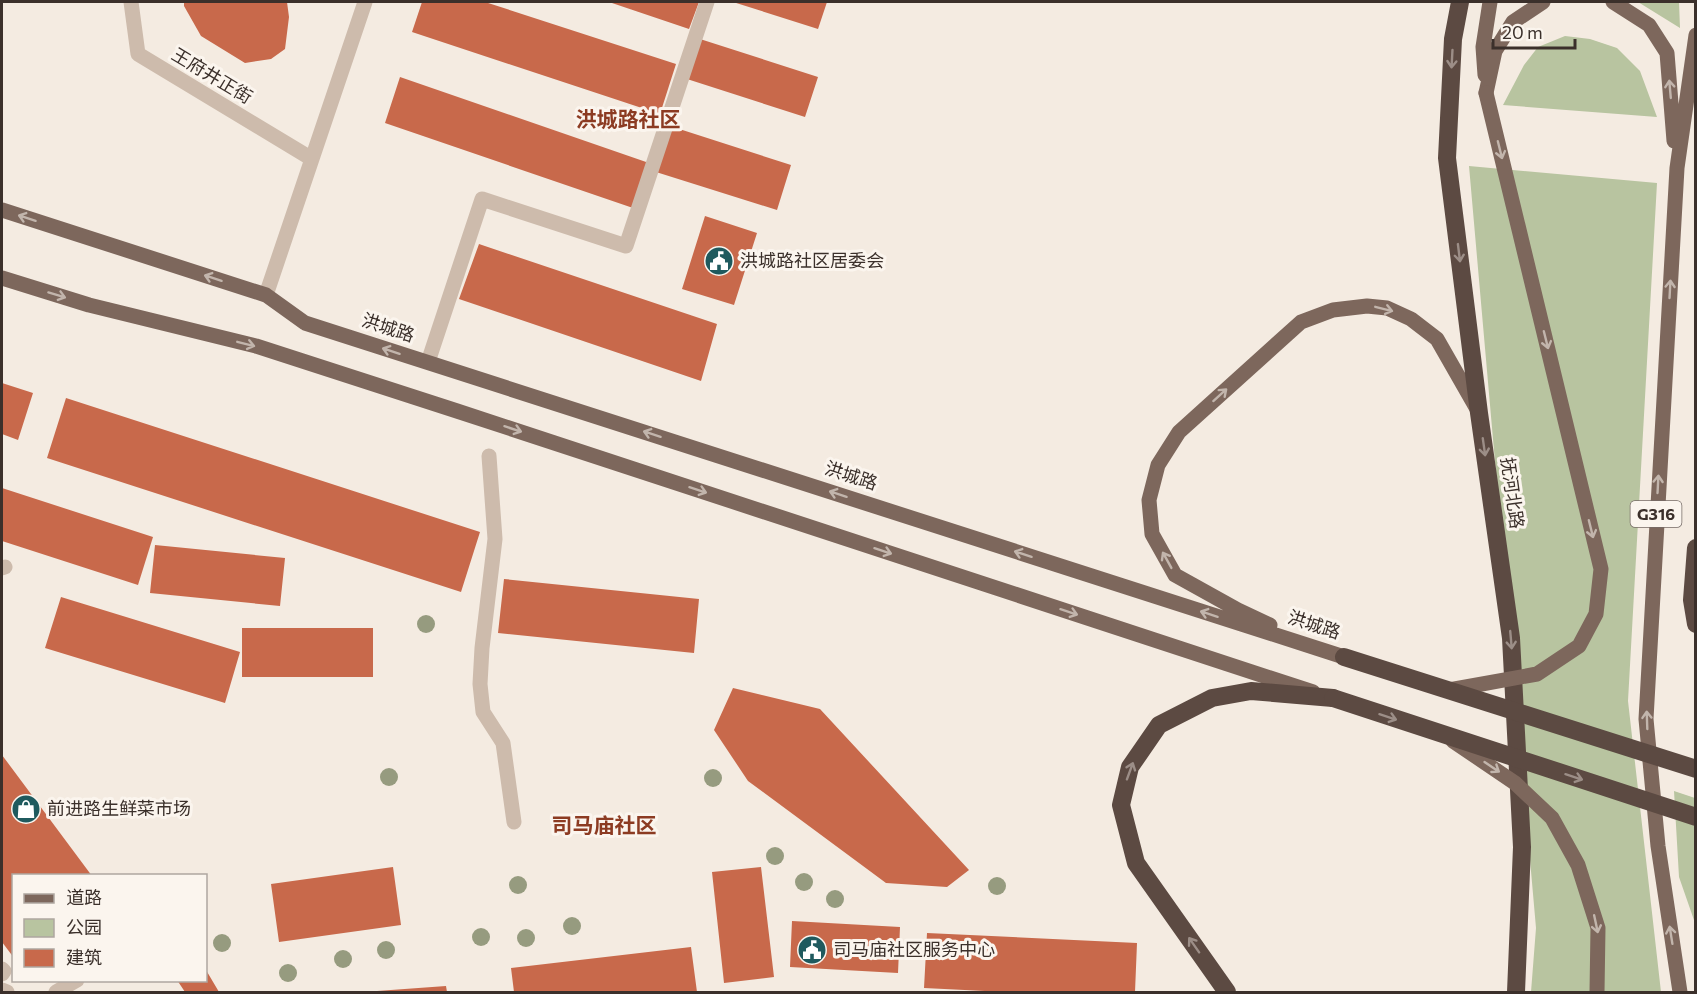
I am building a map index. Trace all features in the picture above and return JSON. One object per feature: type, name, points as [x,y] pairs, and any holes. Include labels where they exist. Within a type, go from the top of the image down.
[{"type":"highway","name":"抚河北路","points":[[1460,2],[1453,39],[1447,158],[1479,413],[1511,638],[1522,847],[1516,993]]},
{"type":"highway","points":[[1695,548],[1692,600],[1695,624]]},
{"type":"highway","name":"洪城路","points":[[1344,657],[1695,769]]},
{"type":"highway","points":[[1227,993],[1136,863],[1121,806],[1130,767],[1159,725],[1212,698],[1251,691],[1333,699],[1695,817]]},
{"type":"main road","points":[[1448,690],[1537,674],[1579,646],[1596,614],[1601,569],[1486,93],[1483,47],[1490,2]]},
{"type":"main road","points":[[1486,93],[1495,51],[1513,21],[1543,2]]},
{"type":"main road","points":[[1613,2],[1649,25],[1667,53],[1677,168]]},
{"type":"main road","name":"G316","points":[[1680,993],[1658,846],[1646,719],[1677,168],[1695,35]]},
{"type":"main road","name":"洪城路","points":[[2,210],[266,295],[305,323],[1344,657]]},
{"type":"main road","points":[[2,278],[88,305],[256,346],[1333,699]]},
{"type":"main road","points":[[1344,657],[1238,610],[1175,575],[1152,534],[1149,500],[1158,465],[1179,432],[1301,322],[1333,310],[1367,306],[1387,308],[1411,319],[1437,339],[1479,413]]},
{"type":"main road","points":[[1443,734],[1515,783],[1552,818],[1578,865],[1598,928],[1597,993]]},
{"type":"street","name":"王府井正街","points":[[131,2],[138,54],[312,159]]},
{"type":"street","points":[[266,295],[365,2]]},
{"type":"street","points":[[428,362],[482,200],[626,246],[707,2]]},
{"type":"street","points":[[489,456],[495,539],[480,684],[483,712],[503,743],[514,822]]},
{"type":"street","points":[[2,969],[4,971],[2,974]]},
{"type":"street","points":[[56,993],[75,982]]},
{"type":"street","points":[[2,990],[7,993]]},
{"type":"green space","points":[[1638,2],[1679,2],[1680,28]]},
{"type":"green space","points":[[1565,36],[1590,39],[1617,48],[1640,71],[1657,117],[1503,105],[1524,65],[1538,47]]},
{"type":"green space","points":[[1469,166],[1657,183],[1628,701],[1661,992],[1531,992],[1536,928]]},
{"type":"green space","points":[[1674,791],[1695,798],[1695,923],[1679,877]]},
{"type":"building","points":[[184,2],[287,2],[289,17],[285,49],[271,59],[245,63],[201,36]]},
{"type":"building","points":[[422,2],[485,2],[676,64],[660,114],[412,32]]},
{"type":"building","points":[[609,2],[699,2],[689,29]]},
{"type":"building","points":[[733,2],[827,2],[818,29]]},
{"type":"building","points":[[700,39],[818,77],[805,117],[687,79]]},
{"type":"building","points":[[400,77],[649,163],[633,208],[385,123]]},
{"type":"building","points":[[670,126],[791,165],[777,210],[656,172]]},
{"type":"building","name":"洪城路社区居委会","points":[[705,216],[757,233],[734,305],[682,289]]},
{"type":"building","points":[[479,244],[717,324],[701,381],[459,299]]},
{"type":"building","points":[[2,383],[33,393],[18,440],[2,434]]},
{"type":"building","points":[[66,398],[480,532],[461,592],[47,458]]},
{"type":"building","points":[[2,488],[153,537],[138,585],[2,541]]},
{"type":"building","points":[[155,545],[285,558],[280,606],[150,593]]},
{"type":"building","points":[[504,579],[699,599],[694,653],[498,633]]},
{"type":"building","points":[[61,597],[240,652],[225,703],[45,648]]},
{"type":"building","points":[[242,628],[373,628],[373,677],[242,677]]},
{"type":"building","points":[[733,688],[820,709],[969,870],[947,887],[886,883],[748,781],[714,730]]},
{"type":"building","name":"前进路生鲜菜市场","points":[[2,755],[91,874],[12,874],[12,955],[2,942]]},
{"type":"building","points":[[393,867],[401,925],[279,942],[271,884]]},
{"type":"building","points":[[761,867],[774,977],[724,983],[712,872]]},
{"type":"building","points":[[792,921],[900,927],[898,973],[790,967]]},
{"type":"building","points":[[927,933],[1137,943],[1135,992],[1005,992],[924,988]]},
{"type":"building","points":[[691,947],[697,992],[514,992],[511,968]]},
{"type":"building","points":[[207,972],[219,992],[185,992],[178,982],[207,982]]},
{"type":"building","points":[[446,986],[447,992],[377,992],[377,991]]},
{"type":"place","name":"洪城路社区居委会","points":[[719,261]]},
{"type":"place","name":"前进路生鲜菜市场","points":[[26,809]]},
{"type":"place","name":"司马庙社区服务中心","points":[[812,950]]},
{"type":"district","name":"洪城路社区","points":[[628,120]]},
{"type":"district","name":"司马庙社区","points":[[604,826]]}]
